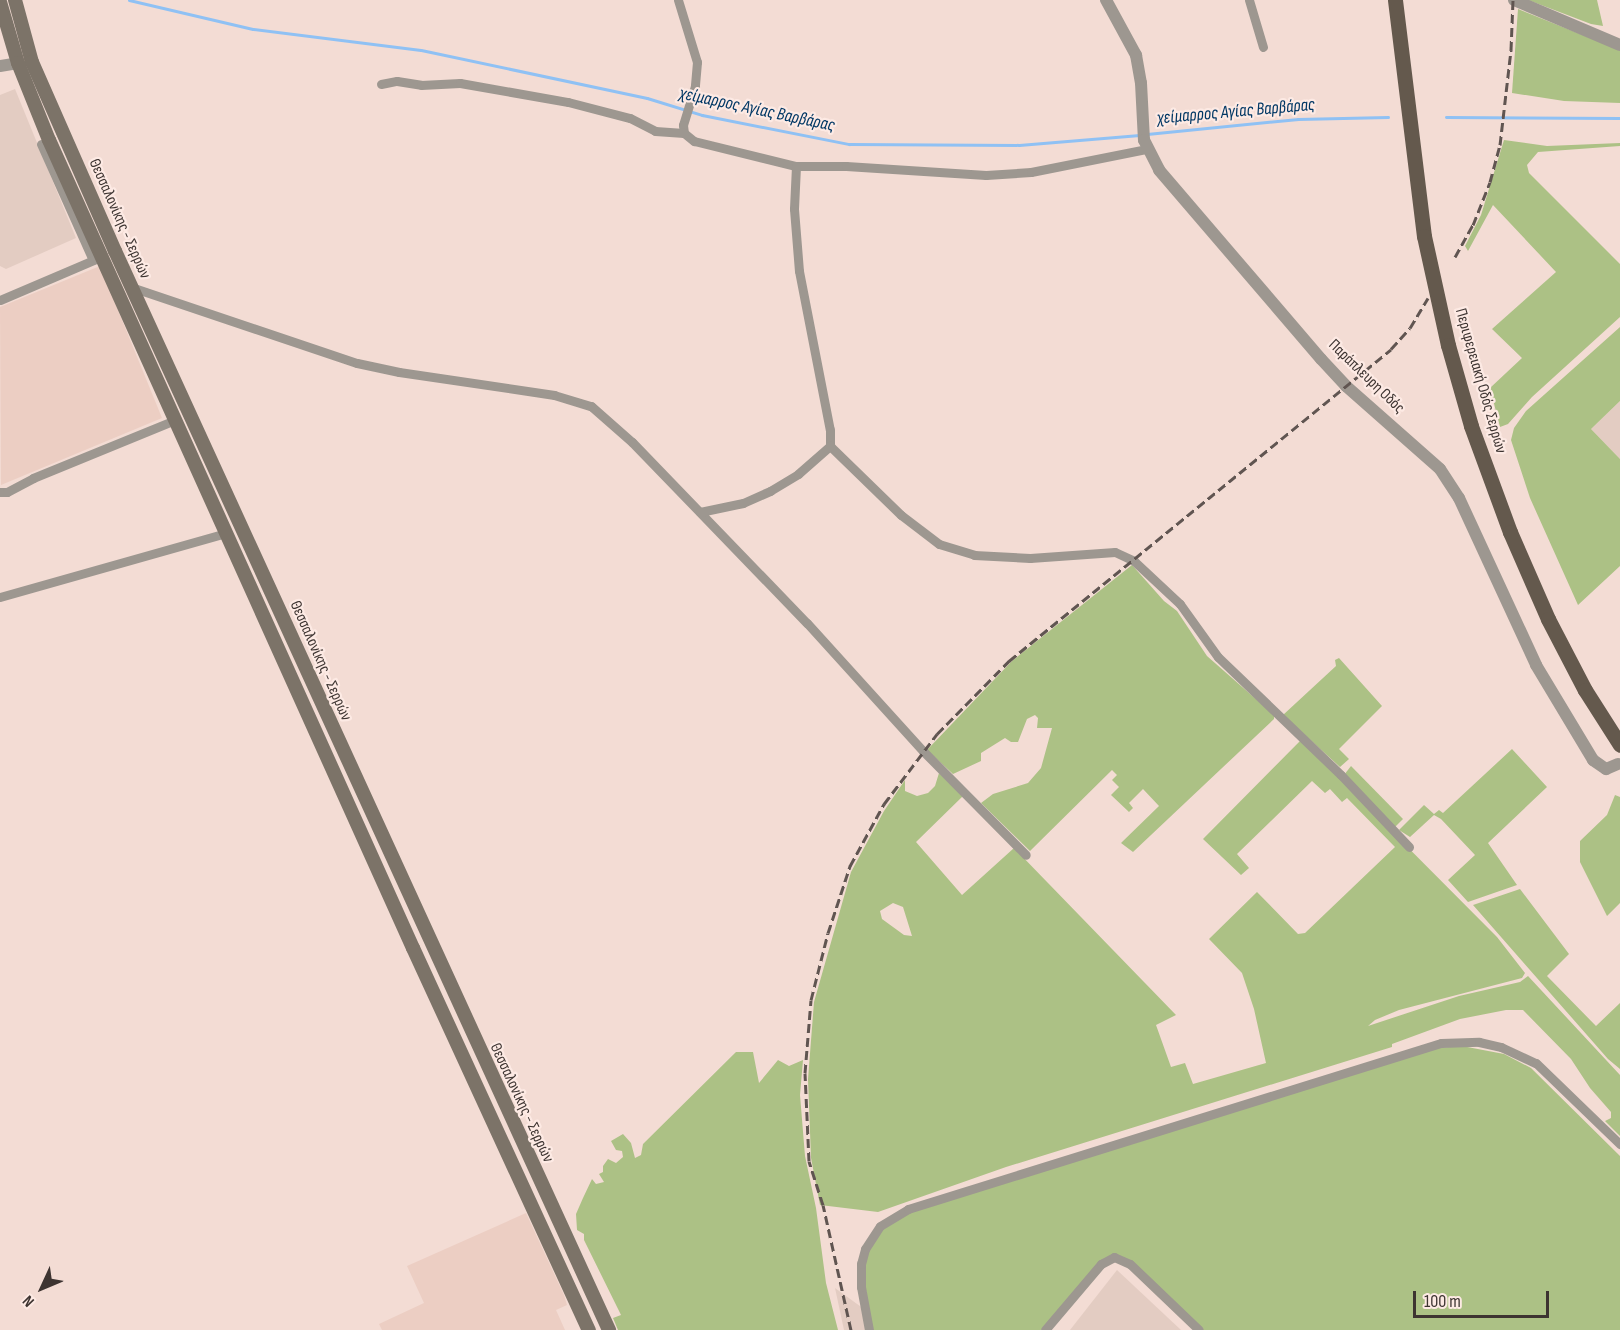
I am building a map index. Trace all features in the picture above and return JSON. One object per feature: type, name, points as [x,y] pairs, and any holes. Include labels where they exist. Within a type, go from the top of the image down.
[{"type":"main road","name":"Θεσσαλονίκης - Σερρών","points":[[15,0],[18,63],[45,142],[103,256],[225,532],[587,1330]]},
{"type":"main road","name":"Περιφερειακή Οδός Σερρών","points":[[1395,0],[1424,236],[1448,345],[1471,426],[1510,532],[1548,619],[1585,690],[1620,745]]},
{"type":"main road","name":"Θεσσαλονίκης - Σερρών","points":[[0,3],[63,135],[103,256],[131,287],[609,1330]]},
{"type":"street","points":[[678,0],[697,62],[692,98],[683,129]]},
{"type":"street","name":"Παράπλευρη Οδός","points":[[1106,0],[1136,55],[1141,83],[1141,114],[1145,145],[1176,192],[1234,255],[1347,386],[1440,469],[1459,498],[1536,665],[1593,760],[1606,769],[1618,764]]},
{"type":"street","points":[[1249,0],[1263,47]]},
{"type":"street","points":[[1514,0],[1620,45]]},
{"type":"street","points":[[0,66],[18,63]]},
{"type":"street","points":[[381,84],[397,81],[421,85],[460,83],[568,102],[630,118],[655,131],[683,129]]},
{"type":"street","points":[[683,129],[694,141],[796,166],[1008,174],[1145,145]]},
{"type":"street","points":[[45,142],[63,135]]},
{"type":"street","points":[[796,166],[794,209],[799,271],[830,430],[830,446],[900,515],[939,544],[975,555],[1030,558],[1115,552],[1134,561],[1180,604],[1218,657],[1341,775],[1409,847]]},
{"type":"street","points":[[0,300],[103,256]]},
{"type":"street","points":[[131,287],[318,351],[377,368],[577,400],[603,414],[807,623],[923,751],[1026,855]]},
{"type":"street","points":[[0,492],[7,492],[33,478],[175,420]]},
{"type":"street","points":[[700,512],[726,508],[771,491],[798,474],[830,446]]},
{"type":"street","points":[[0,597],[225,532]]},
{"type":"street","points":[[869,1330],[861,1287],[861,1264],[865,1249],[880,1226],[908,1209],[1441,1043],[1479,1042],[1501,1047],[1536,1063],[1620,1144]]},
{"type":"street","points":[[1045,1330],[1101,1264],[1114,1257],[1130,1264],[1198,1330]]},
{"type":"shaded area","points":[[15,89],[76,238],[6,269],[0,266],[0,95]]},
{"type":"shaded area","points":[[100,266],[162,418],[1,485],[0,307]]},
{"type":"shaded area","points":[[1620,401],[1620,459],[1591,429]]},
{"type":"shaded area","points":[[526,1213],[564,1295],[567,1305],[556,1310],[565,1330],[382,1330],[379,1324],[424,1303],[407,1266]]},
{"type":"shaded area","points":[[1117,1270],[1181,1330],[1070,1330]]},
{"type":"shaded area","points":[[835,1288],[893,1330],[844,1330]]},
{"type":"green space","points":[[1528,0],[1597,0],[1603,26],[1591,24]]},
{"type":"green space","points":[[1518,9],[1620,50],[1620,103],[1564,101],[1512,93]]},
{"type":"green space","points":[[1504,140],[1547,146],[1620,143],[1620,146],[1538,152],[1527,165],[1529,173],[1620,264],[1620,317],[1532,397],[1508,424],[1500,427],[1490,388],[1522,358],[1492,329],[1556,272],[1493,205],[1468,251],[1465,246],[1481,215]]},
{"type":"green space","points":[[1620,327],[1620,401],[1591,429],[1620,459],[1620,566],[1578,605],[1530,498],[1511,440],[1514,428],[1526,411]]},
{"type":"green space","points":[[1132,565],[1164,601],[1177,611],[1207,656],[1274,715],[1274,719],[1133,852],[1121,843],[1159,806],[1143,789],[1129,803],[1133,808],[1129,812],[1111,795],[1119,787],[1112,780],[1117,775],[1112,770],[1030,851],[981,803],[993,794],[1028,783],[1041,768],[1052,728],[1037,728],[1038,718],[1035,715],[1027,719],[1018,742],[1011,742],[1005,738],[981,753],[981,761],[953,774],[927,750],[1012,661]]},
{"type":"green space","points":[[1339,658],[1382,706],[1339,749],[1349,759],[1340,767],[1283,715],[1336,666],[1335,660]]},
{"type":"green space","points":[[1301,740],[1497,937],[1525,973],[1522,978],[1399,1010],[1375,1020],[1368,1026],[1459,996],[1520,982],[1528,976],[1620,1075],[1620,1136],[1605,1121],[1611,1118],[1611,1112],[1590,1088],[1571,1059],[1523,1010],[1506,1010],[1460,1019],[1392,1044],[1392,1047],[1006,1167],[878,1212],[820,1205],[811,1158],[808,1079],[814,1002],[851,872],[884,811],[905,780],[905,791],[917,796],[928,793],[935,786],[939,773],[963,796],[916,842],[962,895],[1014,848],[1176,1015],[1156,1025],[1171,1067],[1185,1063],[1193,1084],[1266,1063],[1254,1009],[1242,973],[1209,939],[1257,892],[1298,934],[1305,933],[1395,847],[1347,798],[1342,802],[1330,789],[1325,793],[1312,781],[1237,854],[1249,868],[1241,875],[1203,839]],"holes":[[[893,903],[903,907],[912,936],[904,935],[882,919],[880,911]]]},
{"type":"green space","points":[[1512,749],[1547,787],[1488,843],[1517,885],[1468,902],[1448,880],[1475,855],[1441,819],[1434,815],[1410,837],[1399,830],[1424,805],[1434,814],[1439,810],[1443,813]]},
{"type":"green space","points":[[1351,766],[1403,819],[1395,827],[1344,775]]},
{"type":"green space","points":[[1615,795],[1620,797],[1620,903],[1607,916],[1580,862],[1580,841],[1607,815]]},
{"type":"green space","points":[[1520,889],[1569,954],[1547,976],[1596,1026],[1620,1003],[1620,1069],[1608,1059],[1473,905]]},
{"type":"green space","points":[[1462,1046],[1504,1054],[1531,1068],[1620,1156],[1620,1330],[1202,1330],[1116,1254],[1041,1330],[872,1330],[862,1264],[866,1252],[882,1229],[905,1214],[1438,1048]]},
{"type":"green space","points":[[736,1052],[753,1052],[759,1083],[778,1060],[789,1066],[803,1060],[800,1095],[805,1156],[816,1208],[826,1283],[838,1330],[618,1330],[613,1318],[621,1315],[584,1240],[584,1234],[577,1230],[576,1214],[592,1179],[596,1184],[604,1182],[599,1174],[603,1172],[603,1166],[608,1159],[616,1163],[623,1157],[622,1151],[616,1150],[611,1141],[623,1134],[631,1143],[635,1158],[641,1155],[643,1144]]},
{"type":"waterway","name":"χείμαρρος Αγίας Βαρβάρας","points":[[129,0],[253,29],[421,50],[647,98],[702,115],[849,144],[1019,145],[1140,135]]},
{"type":"waterway","name":"χείμαρρος Αγίας Βαρβάρας","points":[[1147,134],[1298,119],[1388,117]]},
{"type":"waterway","name":"χείμαρρος Αγίας Βαρβάρας","points":[[1446,117],[1620,118]]},
{"type":"railway","points":[[1455,257],[1473,225],[1490,182],[1500,145],[1511,50],[1513,0]]},
{"type":"railway","points":[[851,1330],[823,1205],[809,1161],[805,1073],[811,1000],[828,933],[850,866],[884,804],[937,734],[1009,661],[1391,349],[1410,328],[1428,298]]}]
